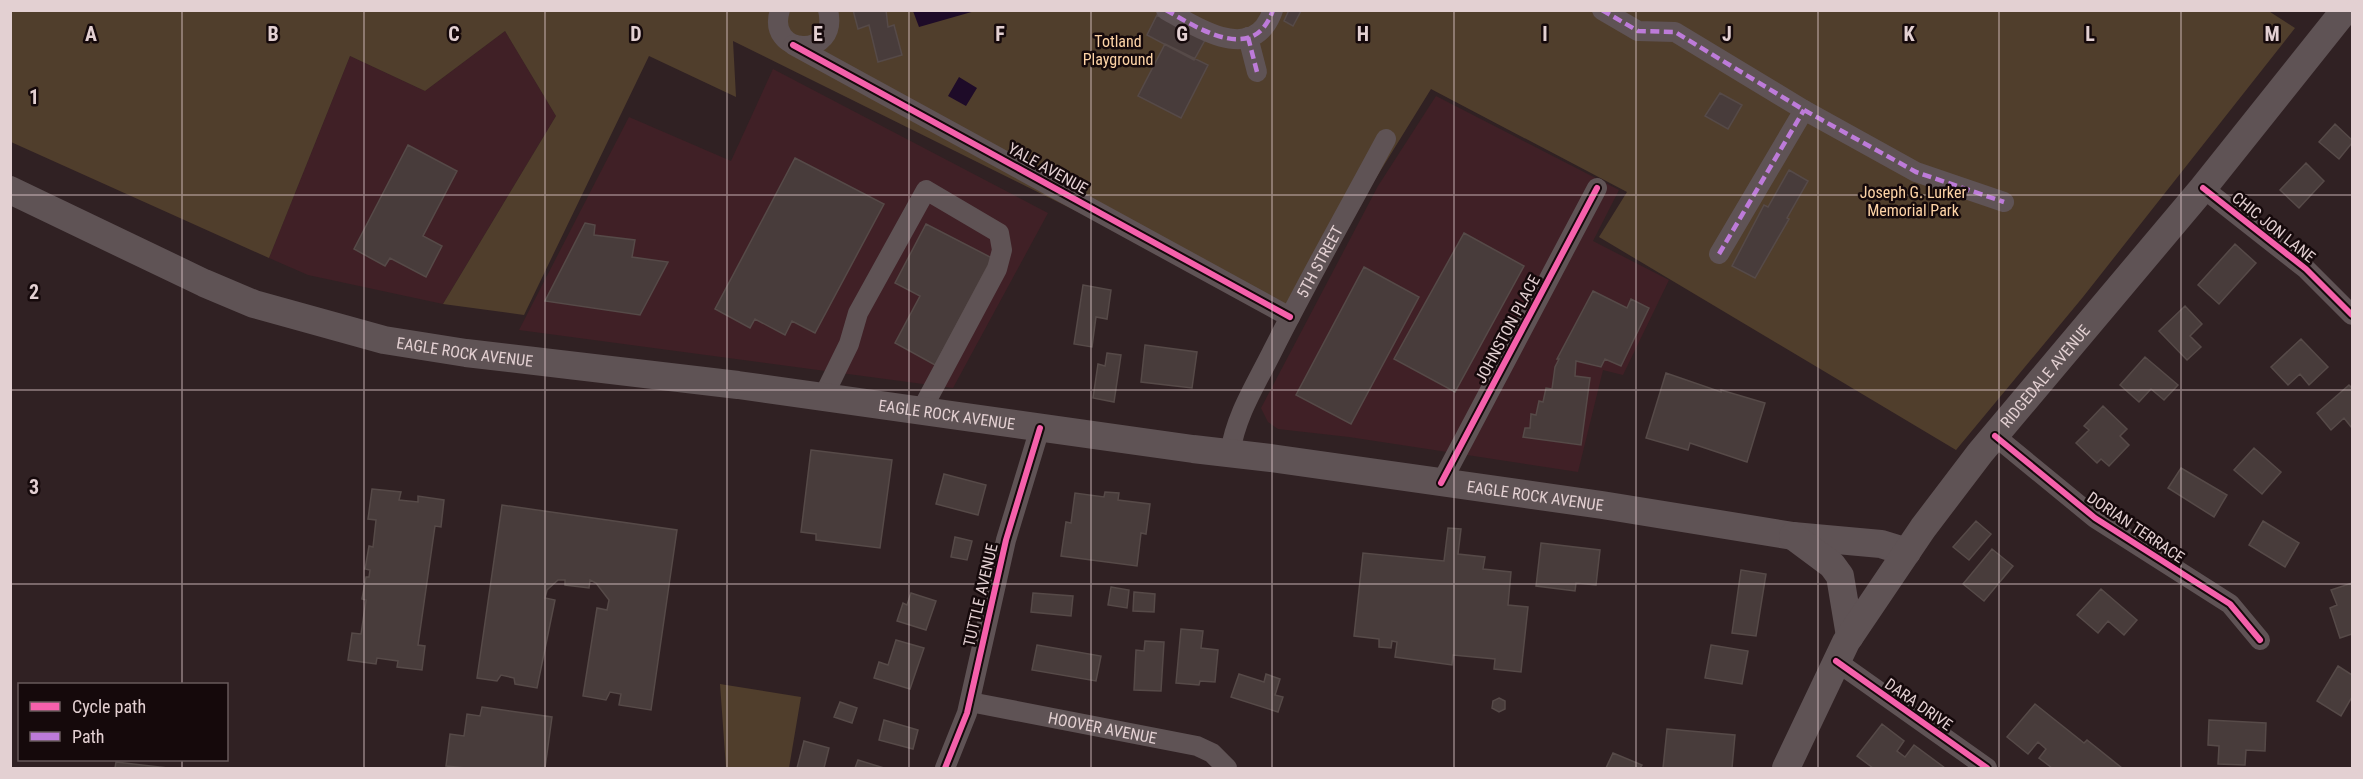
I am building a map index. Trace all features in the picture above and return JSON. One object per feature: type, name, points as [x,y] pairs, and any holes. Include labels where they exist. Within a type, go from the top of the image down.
[{"type":"main road","name":"RIDGEDALE AVENUE","points":[[1786,768],[1850,636],[1907,552],[1995,436],[2203,188],[2344,10]]},
{"type":"main road","name":"EAGLE ROCK AVENUE","points":[[10,190],[204,283],[254,304],[384,340],[466,353],[823,397],[1230,453],[1602,505],[1793,536],[1881,544],[1907,552]]},
{"type":"main road","points":[[1793,536],[1832,565],[1840,576],[1850,636]]},
{"type":"street","points":[[780,10],[778,26],[781,33],[793,45],[811,46],[825,36],[830,20],[828,10]]},
{"type":"street","points":[[1166,10],[1209,34],[1228,39],[1248,37],[1264,28],[1274,10]]},
{"type":"street","points":[[1602,10],[1638,31],[1675,32],[1804,110],[1916,172],[2004,202]]},
{"type":"street","points":[[1248,37],[1257,72]]},
{"type":"street","name":"YALE AVENUE","points":[[793,45],[1290,317]]},
{"type":"street","points":[[1719,254],[1804,110]]},
{"type":"street","name":"5TH STREET","points":[[1230,453],[1234,430],[1290,317],[1386,139]]},
{"type":"street","name":"JOHNSTON PLACE","points":[[1441,483],[1597,188]]},
{"type":"street","name":"CHIC JON LANE","points":[[2203,188],[2298,262],[2352,315]]},
{"type":"street","points":[[823,397],[849,344],[858,313],[926,190],[999,233],[1002,250],[997,269],[921,411]]},
{"type":"street","name":"TUTTLE AVENUE","points":[[945,768],[968,713],[1003,551],[1040,428]]},
{"type":"street","name":"DORIAN TERRACE","points":[[1995,436],[2095,518],[2230,604],[2260,640]]},
{"type":"street","name":"DARA DRIVE","points":[[1836,662],[1987,768]]},
{"type":"street","name":"HOOVER AVENUE","points":[[970,702],[1197,746],[1212,753],[1227,768]]},
{"type":"shaded area","points":[[913,10],[975,11],[919,27]]},
{"type":"shaded area","points":[[505,31],[556,116],[443,304],[308,275],[269,258],[350,56],[425,91]]},
{"type":"shaded area","points":[[773,69],[1048,213],[953,388],[519,330],[629,117],[731,161]]},
{"type":"shaded area","points":[[959,77],[977,88],[966,106],[948,96]]},
{"type":"shaded area","points":[[1436,96],[1619,190],[1593,241],[1669,280],[1623,375],[1603,370],[1578,472],[1349,437],[1278,429],[1268,422],[1261,408],[1378,186]]},
{"type":"green space","name":"Joseph G. Lurker Memorial Park","points":[[2267,10],[2295,28],[2083,297],[1956,450],[1599,237],[1627,192],[1431,89],[1290,317],[733,41],[736,97],[649,56],[524,315],[443,304],[556,116],[505,31],[425,91],[350,56],[269,258],[11,142],[11,11]]},
{"type":"green space","points":[[720,684],[801,697],[789,768],[726,768]]},
{"type":"building","points":[[853,10],[886,10],[888,27],[894,25],[902,55],[878,62],[869,25],[858,29]]},
{"type":"building","points":[[1289,10],[1301,11],[1293,26],[1284,21]]},
{"type":"building","points":[[1157,15],[1205,40],[1194,60],[1147,35]]},
{"type":"building","points":[[1165,44],[1208,65],[1181,118],[1138,96]]},
{"type":"building","points":[[1720,93],[1742,105],[1728,129],[1705,116]]},
{"type":"building","points":[[2335,124],[2352,140],[2339,159],[2319,142]]},
{"type":"building","points":[[408,145],[457,171],[423,236],[442,246],[426,277],[390,258],[385,266],[354,249]]},
{"type":"building","points":[[795,158],[884,204],[815,333],[792,321],[785,335],[755,319],[750,328],[715,309]]},
{"type":"building","points":[[2306,163],[2324,181],[2299,208],[2280,190]]},
{"type":"building","points":[[1789,170],[1808,181],[1755,278],[1732,266],[1764,205],[1768,207]]},
{"type":"building","points":[[585,223],[595,225],[594,235],[635,240],[632,257],[668,262],[640,315],[545,301]]},
{"type":"building","points":[[926,224],[992,258],[935,365],[895,343],[920,296],[895,283]]},
{"type":"building","points":[[1464,233],[1524,266],[1455,392],[1394,359]]},
{"type":"building","points":[[2235,244],[2256,263],[2219,304],[2198,285]]},
{"type":"building","points":[[1364,267],[1419,297],[1351,424],[1296,395]]},
{"type":"building","points":[[1083,285],[1111,290],[1107,319],[1096,317],[1092,347],[1074,344]]},
{"type":"building","points":[[1593,291],[1627,308],[1631,299],[1649,308],[1621,366],[1605,359],[1601,367],[1576,361],[1575,376],[1590,378],[1581,445],[1523,437],[1525,428],[1530,428],[1531,414],[1536,415],[1539,401],[1543,402],[1546,388],[1552,389],[1555,367],[1559,359],[1557,359]]},
{"type":"building","points":[[2185,306],[2202,324],[2190,336],[2201,347],[2187,360],[2159,331]]},
{"type":"building","points":[[2301,339],[2328,367],[2309,385],[2300,374],[2288,385],[2271,367]]},
{"type":"building","points":[[1145,345],[1197,352],[1192,388],[1141,382]]},
{"type":"building","points":[[1107,353],[1121,355],[1114,402],[1093,398],[1098,364],[1105,366]]},
{"type":"building","points":[[2145,357],[2178,385],[2164,400],[2151,389],[2139,402],[2120,385]]},
{"type":"building","points":[[1666,373],[1721,392],[1721,390],[1765,403],[1747,462],[1690,443],[1688,450],[1646,438]]},
{"type":"building","points":[[2349,385],[2352,388],[2352,428],[2344,418],[2331,430],[2317,413]]},
{"type":"building","points":[[2103,406],[2127,429],[2120,436],[2129,445],[2109,466],[2101,459],[2097,463],[2076,443],[2089,430],[2084,426]]},
{"type":"building","points":[[2254,448],[2281,472],[2262,494],[2234,470]]},
{"type":"building","points":[[811,450],[892,460],[880,548],[816,540],[816,534],[801,532]]},
{"type":"building","points":[[2181,468],[2227,495],[2214,517],[2168,488]]},
{"type":"building","points":[[944,474],[986,485],[978,515],[936,504]]},
{"type":"building","points":[[372,489],[401,492],[399,500],[418,502],[418,496],[444,500],[441,527],[435,526],[418,645],[425,646],[422,670],[397,667],[398,661],[377,658],[376,664],[348,660],[352,633],[361,634],[366,600],[362,599],[366,577],[369,577],[370,570],[365,569],[369,546],[373,547],[376,520],[368,519]]},
{"type":"building","points":[[1105,492],[1119,493],[1118,500],[1150,504],[1146,534],[1141,533],[1137,566],[1061,556],[1066,522],[1071,523],[1075,493],[1104,497]]},
{"type":"building","points":[[502,505],[677,530],[651,710],[619,705],[621,694],[610,692],[606,700],[583,696],[597,608],[607,610],[609,600],[596,583],[590,580],[589,588],[565,585],[565,580],[558,580],[547,590],[545,598],[555,600],[537,688],[515,684],[514,678],[501,675],[497,681],[477,678]]},
{"type":"building","points":[[1976,521],[1991,534],[1969,560],[1953,547]]},
{"type":"building","points":[[2263,521],[2299,543],[2285,567],[2249,545]]},
{"type":"building","points":[[1448,528],[1461,529],[1458,554],[1485,557],[1483,569],[1511,572],[1508,605],[1528,607],[1521,672],[1494,669],[1495,659],[1453,655],[1452,665],[1395,657],[1397,642],[1392,641],[1391,648],[1379,647],[1379,639],[1354,636],[1363,553],[1444,561]]},
{"type":"building","points":[[955,537],[972,541],[967,560],[951,557]]},
{"type":"building","points":[[1541,543],[1600,550],[1596,585],[1576,583],[1575,591],[1536,586]]},
{"type":"building","points":[[1992,549],[2013,566],[1984,601],[1963,584]]},
{"type":"building","points":[[1741,570],[1766,574],[1756,636],[1732,633]]},
{"type":"building","points":[[2352,583],[2352,634],[2340,638],[2330,608],[2337,605],[2331,590]]},
{"type":"building","points":[[1111,587],[1129,590],[1127,608],[1108,605]]},
{"type":"building","points":[[2101,589],[2137,620],[2124,635],[2108,621],[2098,633],[2077,615]]},
{"type":"building","points":[[1134,592],[1155,594],[1154,612],[1133,611]]},
{"type":"building","points":[[911,593],[936,601],[926,630],[897,621],[903,603],[907,605]]},
{"type":"building","points":[[1033,593],[1073,596],[1071,616],[1031,612]]},
{"type":"building","points":[[1181,629],[1203,631],[1201,648],[1218,650],[1215,682],[1200,681],[1199,685],[1176,683]]},
{"type":"building","points":[[896,640],[924,648],[910,689],[874,678],[879,662],[888,665]]},
{"type":"building","points":[[1145,641],[1164,642],[1161,691],[1134,690],[1136,650],[1144,651]]},
{"type":"building","points":[[1037,645],[1101,656],[1096,681],[1032,670]]},
{"type":"building","points":[[1711,645],[1748,651],[1742,684],[1705,678]]},
{"type":"building","points":[[2338,666],[2352,675],[2352,697],[2341,716],[2317,701]]},
{"type":"building","points":[[1239,674],[1264,682],[1266,674],[1280,679],[1275,695],[1283,697],[1278,712],[1231,697]]},
{"type":"building","points":[[1499,698],[1505,701],[1505,709],[1499,712],[1492,708],[1493,701]]},
{"type":"building","points":[[840,702],[857,708],[852,723],[834,717]]},
{"type":"building","points":[[2035,704],[2084,743],[2087,740],[2122,768],[2052,768],[2039,758],[2046,749],[2038,742],[2028,754],[2007,737]]},
{"type":"building","points":[[482,707],[552,717],[545,768],[446,766],[450,734],[464,736],[467,714],[480,716]]},
{"type":"building","points":[[884,720],[918,730],[913,749],[879,740]]},
{"type":"building","points":[[2209,720],[2266,723],[2265,751],[2246,750],[2245,765],[2218,764],[2219,746],[2208,745]]},
{"type":"building","points":[[1882,724],[1904,741],[1897,751],[1905,757],[1914,745],[1945,768],[1873,768],[1857,756]]},
{"type":"building","points":[[1667,729],[1735,735],[1732,768],[1663,768]]},
{"type":"building","points":[[804,741],[829,748],[824,768],[797,768]]},
{"type":"building","points":[[1613,753],[1642,765],[1640,768],[1606,768]]},
{"type":"building","points":[[858,760],[884,768],[855,768]]},
{"type":"building","points":[[116,762],[168,768],[115,768]]},
{"type":"marked path","points":[[1166,10],[1215,35],[1242,39],[1254,35],[1264,27],[1273,10]]},
{"type":"marked path","points":[[1602,10],[1638,31],[1675,32],[1804,110],[1916,172],[2004,202]]},
{"type":"marked path","points":[[1248,37],[1257,72]]},
{"type":"marked path","points":[[1719,254],[1804,110]]},
{"type":"cycle path","points":[[793,45],[1290,317]]},
{"type":"cycle path","points":[[1441,483],[1597,188]]},
{"type":"cycle path","points":[[2203,188],[2306,269],[2352,315]]},
{"type":"cycle path","points":[[945,768],[967,713],[1006,540],[1040,428]]},
{"type":"cycle path","points":[[1995,436],[2095,518],[2230,604],[2260,640]]},
{"type":"cycle path","points":[[1836,661],[1987,768]]},
{"type":"park label","name":"Totland Playground","points":[[1118,50]]}]
